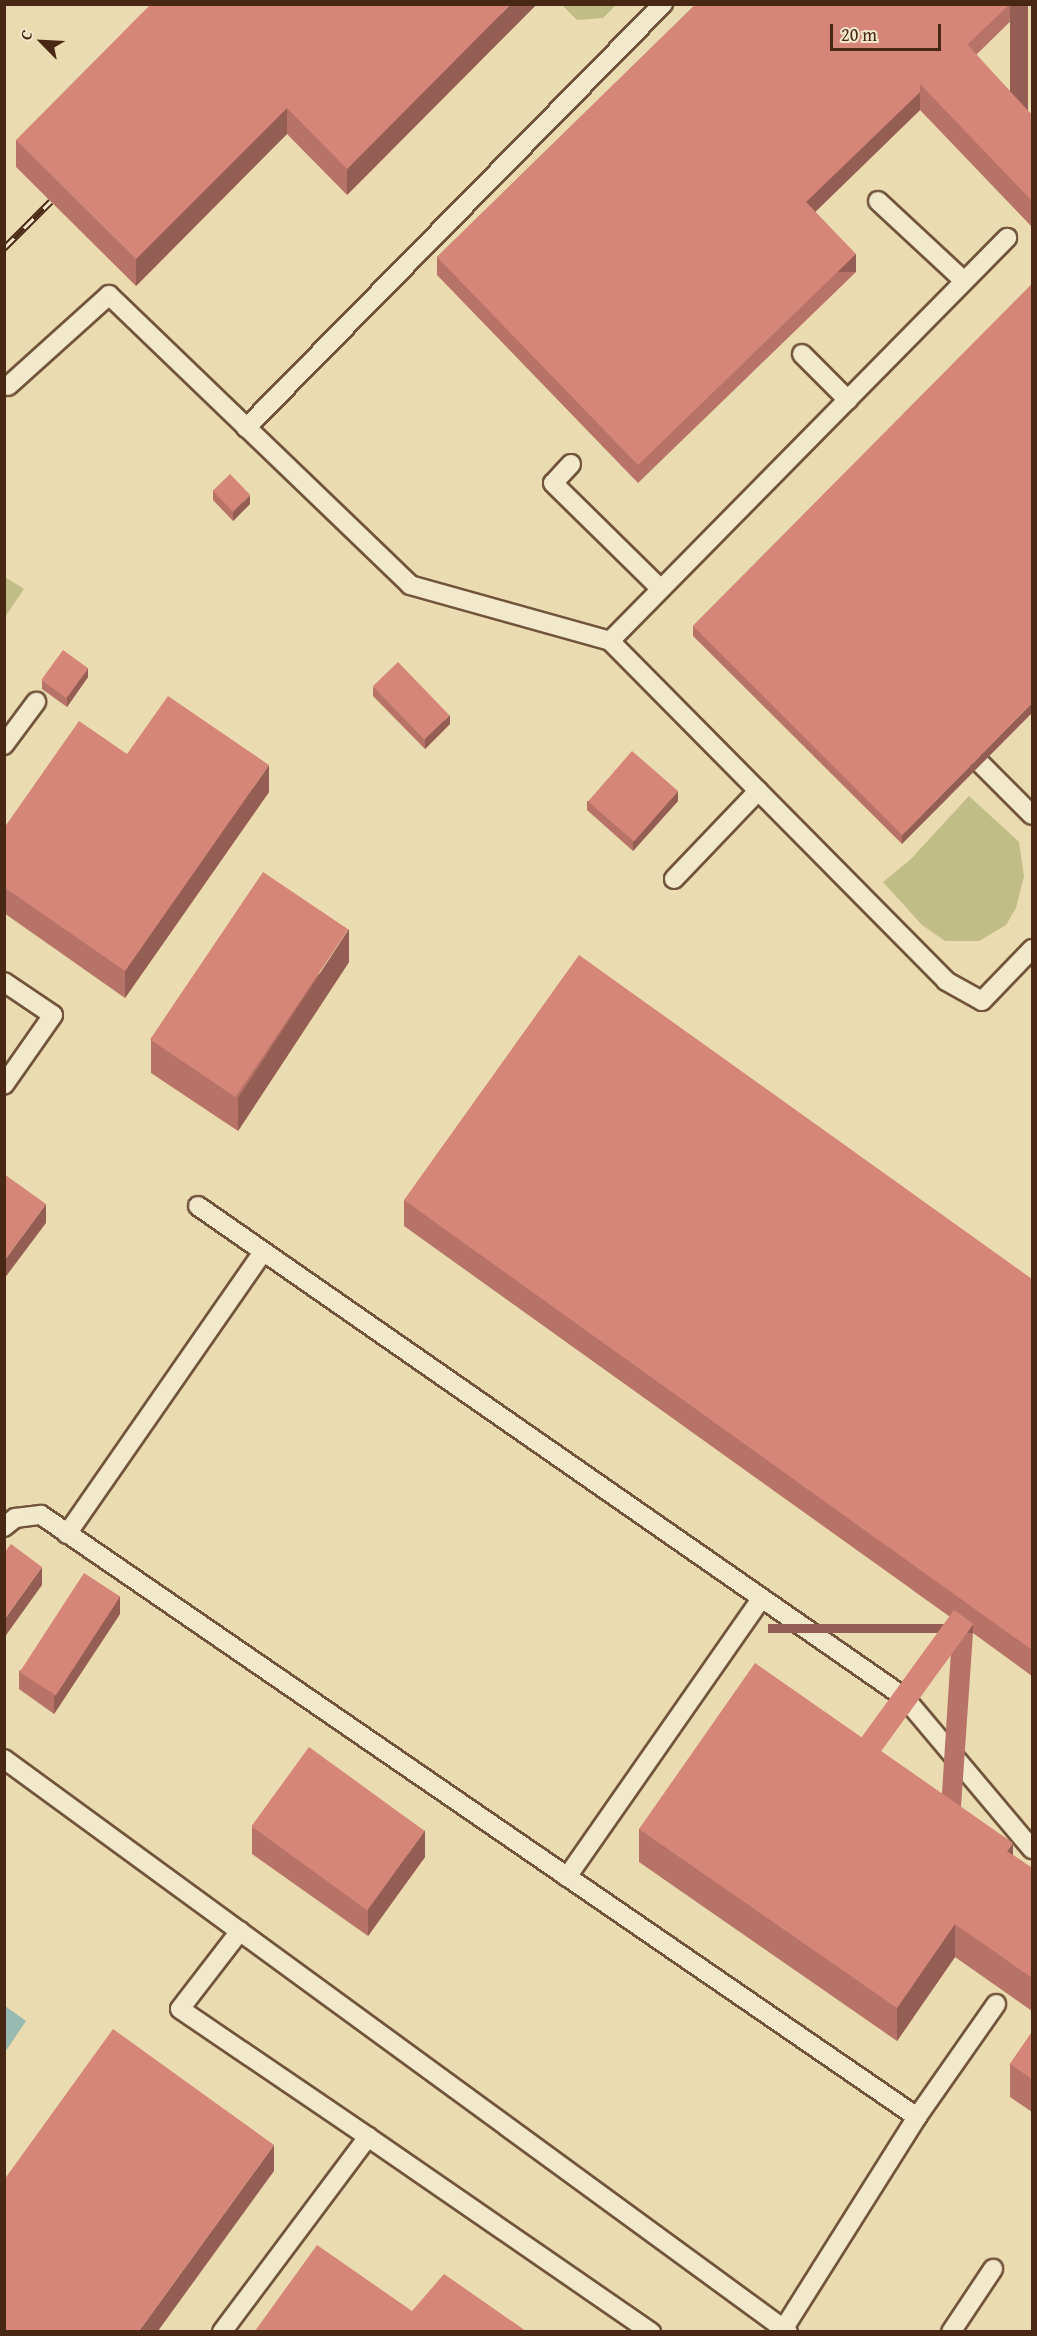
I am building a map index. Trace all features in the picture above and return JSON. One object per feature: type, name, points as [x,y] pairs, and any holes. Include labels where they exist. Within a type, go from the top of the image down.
[{"type":"lane","points":[[246,428],[663,4]]},
{"type":"lane","points":[[878,201],[964,281]]},
{"type":"lane","points":[[610,641],[1007,238]]},
{"type":"lane","points":[[9,386],[109,295],[410,585],[610,641],[946,981],[982,1001],[1032,950]]},
{"type":"lane","points":[[802,354],[848,400]]},
{"type":"lane","points":[[571,464],[553,483],[661,589]]},
{"type":"lane","points":[[4,745],[36,702]]},
{"type":"lane","points":[[981,764],[1032,815]]},
{"type":"lane","points":[[675,879],[758,791]]},
{"type":"lane","points":[[4,982],[53,1015],[4,1085]]},
{"type":"lane","points":[[198,1206],[904,1697],[1032,1849]]},
{"type":"lane","points":[[67,1534],[263,1252]]},
{"type":"lane","points":[[4,1527],[15,1518],[41,1515],[917,2117]]},
{"type":"lane","points":[[567,1877],[761,1599]]},
{"type":"lane","points":[[4,1759],[786,2330],[917,2117],[996,2004]]},
{"type":"lane","points":[[240,1931],[180,2009],[651,2331]]},
{"type":"lane","points":[[222,2331],[368,2137]]},
{"type":"lane","points":[[951,2331],[993,2269]]},
{"type":"shaded area","points":[[562,5],[616,5],[603,18],[577,20]]},
{"type":"shaded area","points":[[5,577],[24,589],[5,617]]},
{"type":"shaded area","points":[[969,796],[1019,842],[1024,876],[1016,908],[1006,925],[979,941],[945,941],[922,925],[883,882],[910,860]]},
{"type":"water","points":[[5,2006],[26,2021],[5,2052]]},
{"type":"building","points":[[151,4],[511,4],[347,169],[287,108],[136,259],[16,140]]},
{"type":"building","points":[[696,4],[1010,4],[967,45],[964,41],[920,84],[920,92],[806,202],[856,254],[638,465],[437,257]]},
{"type":"building","points":[[964,41],[1032,115],[1032,201],[920,84]]},
{"type":"building","points":[[1032,284],[1032,703],[902,835],[693,626]]},
{"type":"building","points":[[230,474],[250,495],[233,512],[213,491]]},
{"type":"building","points":[[63,650],[88,668],[66,698],[41,680]]},
{"type":"building","points":[[398,662],[449,715],[424,740],[373,686]]},
{"type":"building","points":[[168,696],[269,765],[125,971],[4,887],[4,828],[79,721],[127,754]]},
{"type":"building","points":[[632,751],[678,791],[634,842],[588,802]]},
{"type":"building","points":[[263,872],[348,930],[235,1097],[150,1039]]},
{"type":"building","points":[[579,955],[1032,1279],[1032,1650],[404,1200]]},
{"type":"building","points":[[4,1174],[46,1204],[4,1261]]},
{"type":"building","points":[[11,1544],[42,1567],[4,1620],[4,1553]]},
{"type":"building","points":[[84,1573],[120,1596],[56,1695],[20,1672]]},
{"type":"building","points":[[954,1610],[973,1624],[866,1772],[846,1758]]},
{"type":"building","points":[[755,1663],[1013,1843],[1007,1851],[1032,1868],[1032,1978],[955,1924],[897,2008],[639,1829]]},
{"type":"building","points":[[309,1747],[425,1831],[367,1910],[251,1826]]},
{"type":"building","points":[[113,2029],[274,2145],[139,2331],[4,2331],[4,2180]]},
{"type":"building","points":[[1032,2032],[1032,2079],[1010,2064]]},
{"type":"building","points":[[317,2245],[412,2311],[444,2274],[526,2331],[255,2331]]},
{"type":"railway","points":[[4,248],[51,201]]}]
